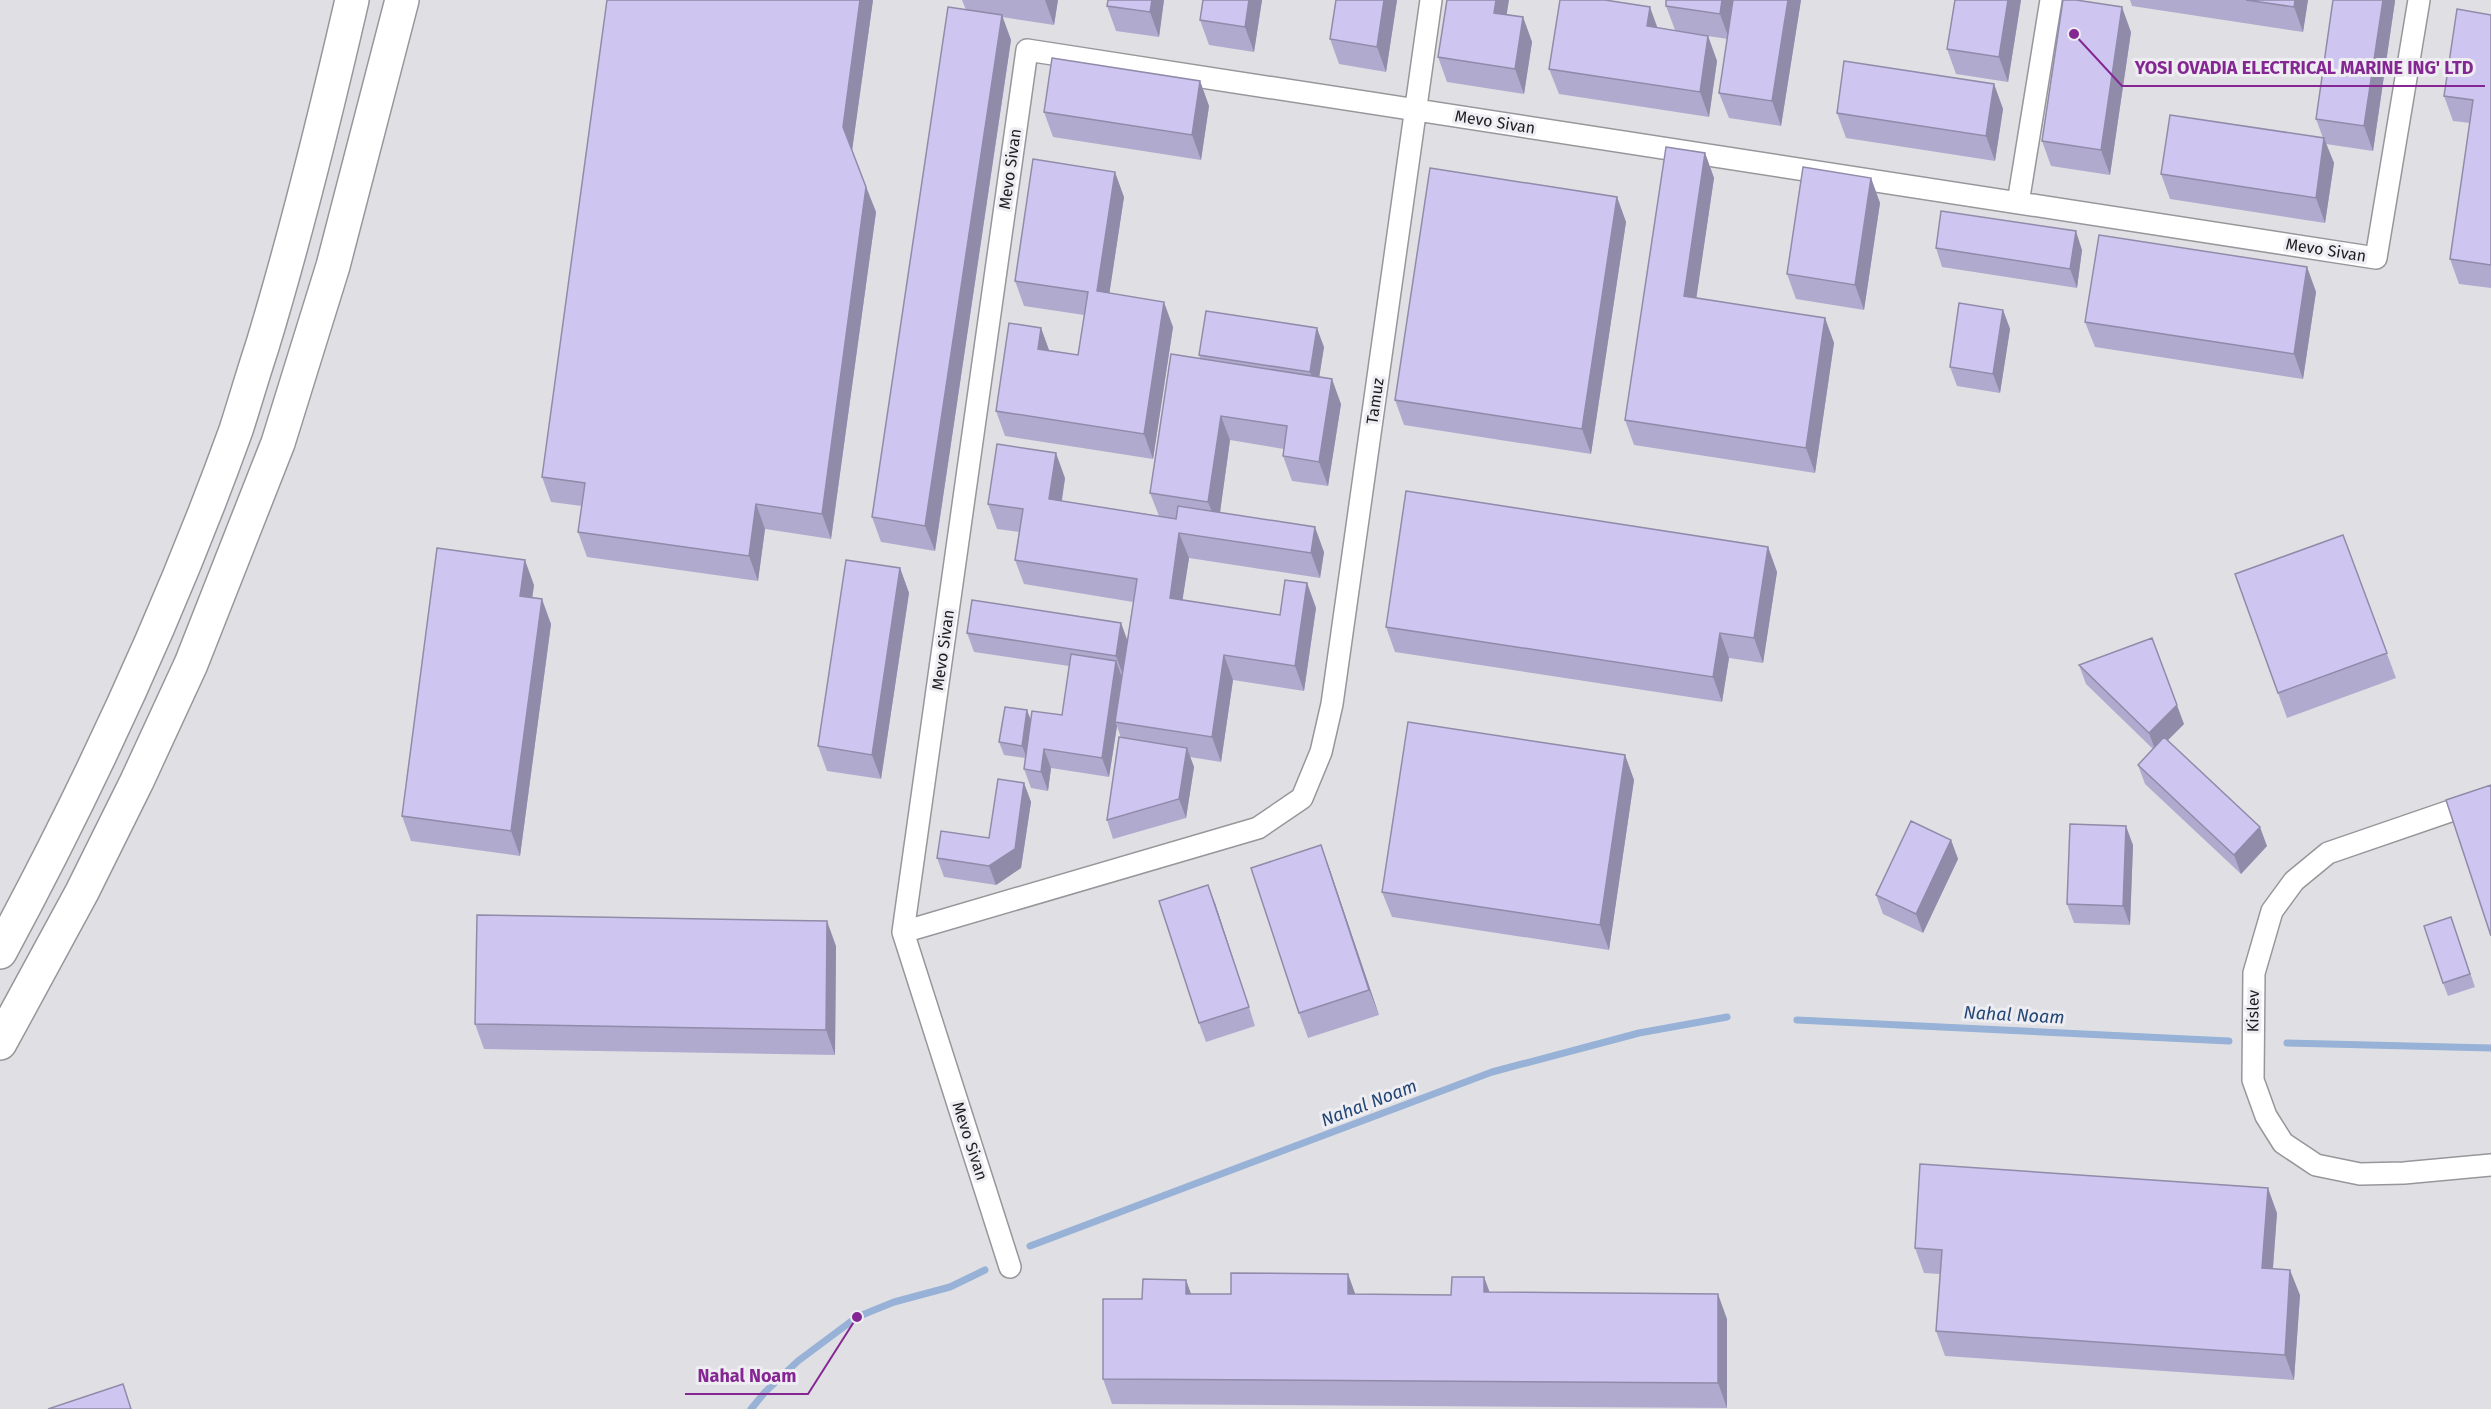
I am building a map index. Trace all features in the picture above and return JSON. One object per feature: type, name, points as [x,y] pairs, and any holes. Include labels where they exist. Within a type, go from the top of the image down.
[{"type":"highway","points":[[0,952],[44,871],[93,772],[151,646],[236,428],[291,252],[352,0]]},
{"type":"highway","points":[[0,1043],[82,892],[142,771],[191,664],[278,443],[333,266],[402,0]]},
{"type":"street","name":"Tamuz","points":[[903,932],[1257,828],[1302,798],[1321,752],[1332,704],[1431,0]]},
{"type":"street","points":[[2018,202],[2051,0]]},
{"type":"street","name":"Mevo Sivan","points":[[1010,1267],[903,932],[1027,50],[2376,258],[2419,0]]},
{"type":"street","name":"Kislev","points":[[2491,797],[2328,853],[2294,881],[2272,911],[2254,973],[2253,1080],[2266,1116],[2283,1143],[2316,1165],[2360,1174],[2404,1173],[2491,1165]]},
{"type":"building","points":[[607,0],[860,0],[843,127],[866,187],[822,514],[756,504],[749,556],[578,532],[585,483],[542,477]]},
{"type":"building","points":[[1108,0],[1152,0],[1150,12],[1107,6]]},
{"type":"building","points":[[1203,0],[1249,0],[1245,27],[1200,20]]},
{"type":"building","points":[[1336,0],[1384,0],[1377,47],[1330,39]]},
{"type":"building","points":[[1447,0],[1496,0],[1494,13],[1523,17],[1515,69],[1438,57]]},
{"type":"building","points":[[1560,0],[1605,0],[1650,7],[1647,26],[1708,36],[1700,92],[1549,69]]},
{"type":"building","points":[[1666,0],[1722,0],[1720,14],[1666,6]]},
{"type":"building","points":[[1733,0],[1788,0],[1772,101],[1719,93]]},
{"type":"building","points":[[1955,0],[2008,0],[1999,57],[1947,49]]},
{"type":"building","points":[[2063,0],[2122,7],[2101,150],[2042,141]]},
{"type":"building","points":[[2246,0],[2295,0],[2294,7]]},
{"type":"building","points":[[2333,0],[2383,0],[2364,126],[2316,119]]},
{"type":"building","points":[[948,7],[1002,15],[925,526],[872,517]]},
{"type":"building","points":[[2457,9],[2491,15],[2491,265],[2450,259],[2473,100],[2444,96]]},
{"type":"building","points":[[1052,58],[1200,81],[1192,135],[1044,112]]},
{"type":"building","points":[[1844,61],[1994,84],[1986,136],[1837,113]]},
{"type":"building","points":[[2170,115],[2324,138],[2316,198],[2161,174]]},
{"type":"building","points":[[1666,147],[1705,153],[1684,296],[1825,318],[1806,448],[1625,420]]},
{"type":"building","points":[[1033,159],[1115,172],[1097,291],[1164,302],[1144,434],[996,411],[1009,323],[1041,328],[1038,349],[1078,355],[1088,292],[1015,281]]},
{"type":"building","points":[[1803,167],[1871,178],[1855,285],[1787,274]]},
{"type":"building","points":[[1430,168],[1617,197],[1582,429],[1395,400]]},
{"type":"building","points":[[1941,211],[2076,231],[2070,269],[1936,248]]},
{"type":"building","points":[[2099,235],[2307,267],[2294,354],[2085,322]]},
{"type":"building","points":[[1959,303],[2003,310],[1993,374],[1950,367]]},
{"type":"building","points":[[1206,311],[1317,328],[1310,372],[1199,355]]},
{"type":"building","points":[[1171,354],[1332,379],[1319,462],[1283,456],[1287,426],[1221,416],[1208,502],[1150,493]]},
{"type":"building","points":[[997,444],[1056,453],[1049,499],[1176,519],[1178,506],[1315,527],[1311,553],[1179,533],[1170,598],[1280,615],[1285,580],[1307,583],[1295,666],[1224,655],[1212,737],[1115,722],[1137,579],[1015,560],[1023,509],[988,504]]},
{"type":"building","points":[[1406,491],[1768,547],[1754,638],[1720,633],[1713,677],[1386,627]]},
{"type":"building","points":[[2343,535],[2387,653],[2278,693],[2235,574]]},
{"type":"building","points":[[437,548],[525,560],[520,596],[542,599],[511,831],[402,816]]},
{"type":"building","points":[[846,560],[900,568],[872,755],[818,746]]},
{"type":"building","points":[[972,600],[1121,623],[1116,656],[967,633]]},
{"type":"building","points":[[2152,638],[2177,705],[2149,733],[2079,665]]},
{"type":"building","points":[[1071,654],[1116,661],[1102,758],[1044,749],[1041,772],[1024,769],[1032,711],[1062,715]]},
{"type":"building","points":[[1005,707],[1027,710],[1022,746],[999,742]]},
{"type":"building","points":[[1408,722],[1625,755],[1600,925],[1382,892]]},
{"type":"building","points":[[1119,737],[1187,748],[1179,799],[1107,820]]},
{"type":"building","points":[[2164,737],[2260,827],[2234,855],[2138,765]]},
{"type":"building","points":[[998,779],[1024,783],[1015,849],[989,866],[937,858],[941,831],[989,838]]},
{"type":"building","points":[[2491,785],[2491,936],[2446,800]]},
{"type":"building","points":[[1911,821],[1951,840],[1916,914],[1876,895]]},
{"type":"building","points":[[2070,824],[2126,826],[2123,906],[2067,904]]},
{"type":"building","points":[[1321,845],[1369,990],[1299,1013],[1251,868]]},
{"type":"building","points":[[1208,885],[1249,1007],[1199,1023],[1159,901]]},
{"type":"building","points":[[477,915],[827,921],[826,1030],[475,1024]]},
{"type":"building","points":[[2451,917],[2470,974],[2443,983],[2424,926]]},
{"type":"building","points":[[1920,1164],[2268,1188],[2262,1268],[2290,1270],[2285,1355],[1936,1331],[1942,1250],[1915,1248]]},
{"type":"building","points":[[1231,1273],[1348,1274],[1348,1294],[1451,1295],[1452,1277],[1484,1277],[1484,1292],[1718,1294],[1718,1383],[1103,1379],[1103,1299],[1142,1299],[1143,1279],[1186,1280],[1186,1294],[1231,1294]]},
{"type":"building","points":[[123,1384],[131,1409],[48,1409]]},
{"type":"waterway","name":"Nahal Noam","points":[[1030,1246],[1492,1072],[1639,1033],[1727,1017]]},
{"type":"waterway","name":"Nahal Noam","points":[[1797,1020],[2229,1041]]},
{"type":"waterway","name":"Nahal Noam","points":[[2287,1043],[2491,1048]]},
{"type":"waterway","name":"Nahal Noam","points":[[751,1409],[765,1392],[798,1361],[857,1317],[894,1302],[950,1287],[985,1270]]},
{"type":"place","name":"YOSI OVADIA ELECTRICAL MARINE ING' LTD","points":[[2074,34]]},
{"type":"place","name":"Nahal Noam","points":[[857,1317]]}]
